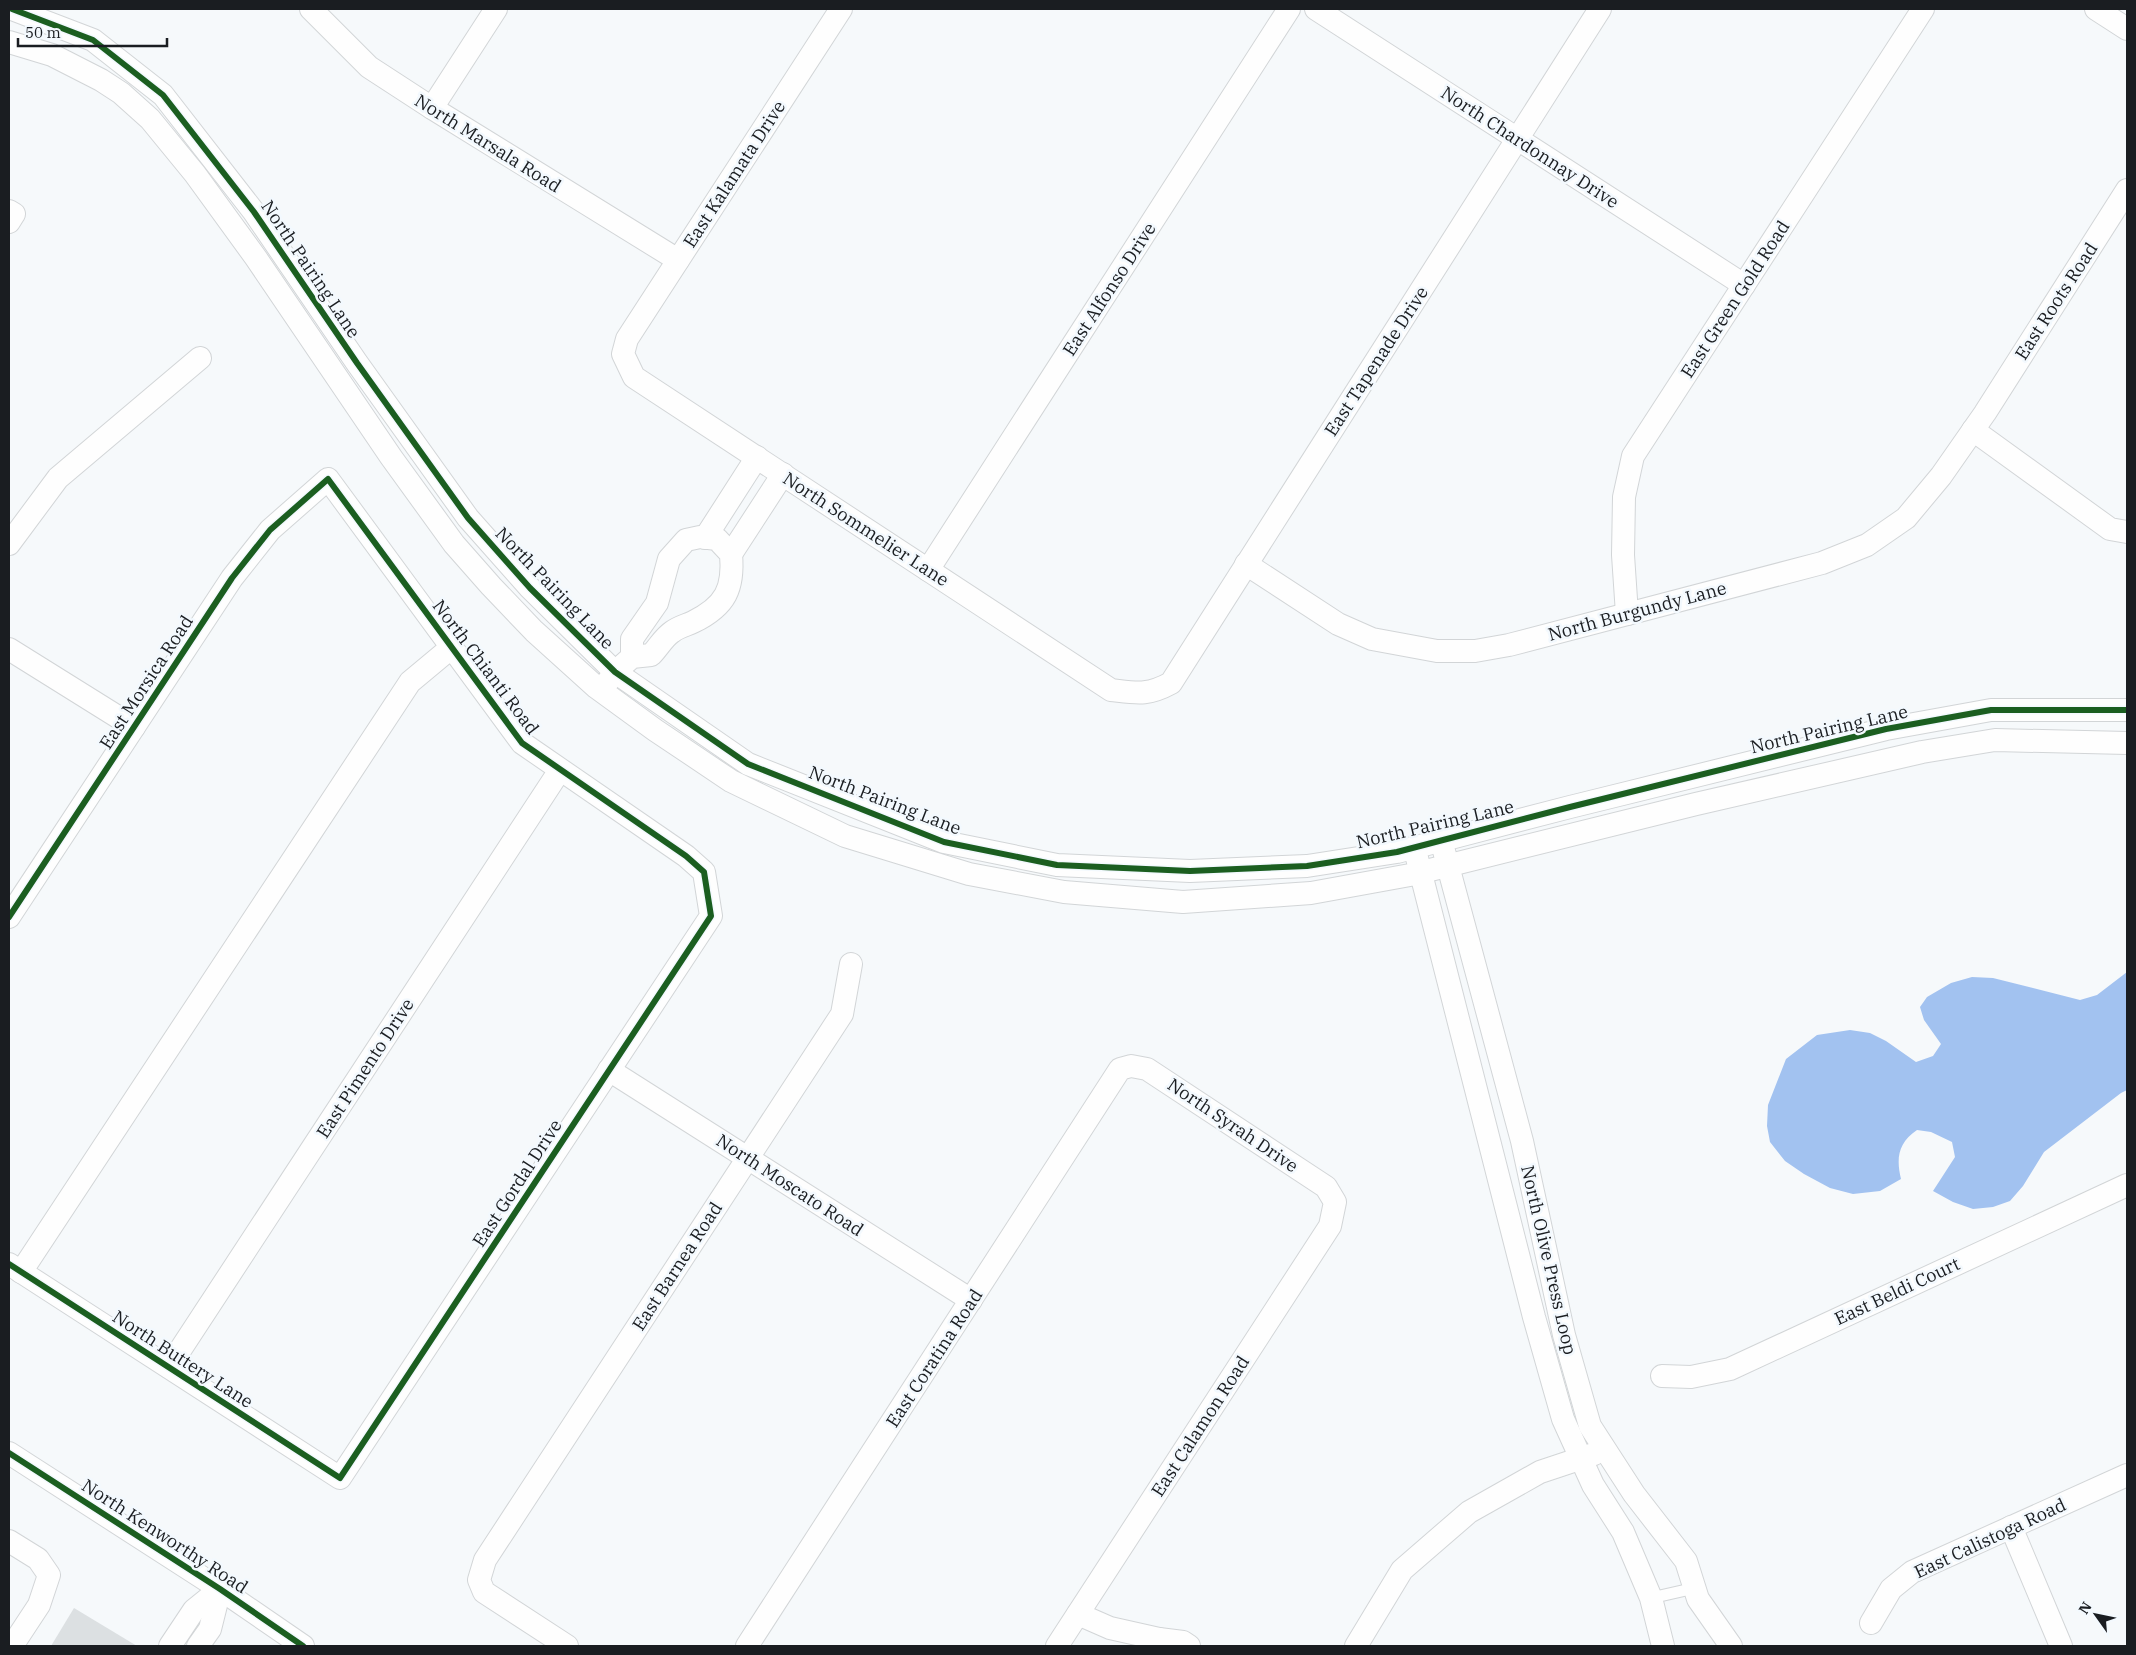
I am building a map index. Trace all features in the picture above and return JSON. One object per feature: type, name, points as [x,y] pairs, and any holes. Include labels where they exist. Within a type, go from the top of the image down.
[{"type":"street","name":"North Pairing Lane","points":[[12,9],[92,40],[163,95],[254,212],[288,284],[391,457],[454,544],[491,586],[534,630],[602,691],[655,730],[732,781],[845,836],[969,874],[1064,892],[1183,902],[1311,893],[1421,872],[1696,804],[1922,752],[1995,740],[2127,742]]},
{"type":"street","name":"North Marsala Road","points":[[311,9],[369,67],[678,260]]},
{"type":"street","points":[[432,108],[496,9]]},
{"type":"street","name":"East Kalamata Drive","points":[[627,339],[841,9]]},
{"type":"street","name":"East Alfonso Drive","points":[[928,570],[1289,9]]},
{"type":"street","name":"North Chardonnay Drive","points":[[1316,9],[1744,285]]},
{"type":"street","name":"East Tapenade Drive","points":[[1137,693],[1156,692],[1171,683],[1600,9]]},
{"type":"street","name":"East Green Gold Road","points":[[1627,614],[1624,497],[1633,456],[1923,9]]},
{"type":"street","points":[[2096,9],[2127,29]]},
{"type":"street","name":"North Pairing Lane","points":[[9,42],[52,55],[101,80],[122,93],[150,119],[356,363],[468,518],[530,588],[615,672],[748,764],[944,842],[1057,865],[1190,871],[1307,866],[1414,848],[1886,729],[1991,710],[2127,710]]},
{"type":"street","name":"East Roots Road","points":[[1979,421],[2127,190]]},
{"type":"street","name":"North Sommelier Lane","points":[[627,339],[623,354],[634,377],[1111,690],[1137,693]]},
{"type":"street","points":[[9,544],[58,478],[200,358]]},
{"type":"street","points":[[1979,421],[2110,529],[2127,532]]},
{"type":"street","name":"North Burgundy Lane","points":[[1246,564],[1338,624],[1372,639],[1437,651],[1475,650],[1509,645],[1822,563],[1867,545],[1906,518],[1941,476],[1979,421]]},
{"type":"street","points":[[705,538],[757,457]]},
{"type":"street","points":[[602,691],[615,672],[632,657],[652,655],[672,631],[696,621],[718,606],[728,592],[733,575],[732,554],[783,474]]},
{"type":"street","name":"North Chianti Road","points":[[328,480],[522,743],[686,856],[704,872],[710,902]]},
{"type":"street","name":"East Morsica Road","points":[[9,918],[232,578],[270,530],[328,480]]},
{"type":"street","points":[[632,657],[632,639],[657,603],[669,559],[686,540],[716,539],[732,554]]},
{"type":"street","points":[[15,1268],[410,682],[452,647]]},
{"type":"street","points":[[9,649],[134,727]]},
{"type":"street","name":"East Pimento Drive","points":[[169,1367],[560,770]]},
{"type":"street","name":"North Olive Press Loop","points":[[1441,840],[1522,1140],[1564,1335],[1581,1458],[1593,1485],[1623,1532],[1651,1598],[1663,1646]]},
{"type":"street","name":"North Olive Press Loop","points":[[1414,848],[1534,1317],[1575,1416],[1590,1426],[1634,1494],[1686,1560],[1698,1598],[1730,1646]]},
{"type":"street","name":"East Gordal Drive","points":[[340,1478],[711,916],[710,902]]},
{"type":"street","name":"East Barnea Road","points":[[567,1646],[484,1592],[479,1580],[485,1560],[842,1014],[851,964]]},
{"type":"street","name":"North Syrah Drive","points":[[1120,1069],[1131,1066],[1147,1069],[1326,1188],[1335,1202]]},
{"type":"street","name":"East Coratina Road","points":[[747,1646],[1120,1069]]},
{"type":"street","name":"North Moscato Road","points":[[609,1070],[971,1300]]},
{"type":"street","name":"East Beldi Court","points":[[1662,1376],[1691,1377],[1730,1369],[2127,1185]]},
{"type":"street","name":"East Calamon Road","points":[[1056,1646],[1330,1226],[1335,1202]]},
{"type":"street","name":"North Buttery Lane","points":[[15,1268],[340,1478]]},
{"type":"street","points":[[1356,1646],[1402,1570],[1468,1512],[1540,1472],[1606,1450]]},
{"type":"street","name":"North Kenworthy Road","points":[[9,1453],[220,1589],[303,1646]]},
{"type":"street","name":"East Calistoga Road","points":[[1871,1623],[1892,1589],[1912,1572],[2127,1474]]},
{"type":"street","points":[[2011,1527],[2061,1646]]},
{"type":"street","points":[[9,1541],[38,1559],[49,1576],[39,1605],[12,1646]]},
{"type":"street","points":[[170,1646],[194,1610],[220,1589]]},
{"type":"street","points":[[198,1646],[210,1629],[220,1589]]},
{"type":"street","points":[[1078,1614],[1110,1628],[1153,1642],[1184,1642],[1189,1646]]},
{"type":"street","points":[[1078,1614],[1106,1636],[1115,1646]]},
{"type":"lane","points":[[1651,1598],[1695,1588]]},
{"type":"water","points":[[2127,972],[2127,1090],[2044,1152],[2023,1186],[2010,1201],[1993,1207],[1973,1209],[1953,1202],[1933,1191],[1955,1157],[1952,1142],[1931,1132],[1917,1130],[1902,1146],[1899,1158],[1901,1179],[1880,1191],[1853,1194],[1830,1188],[1804,1174],[1785,1161],[1770,1142],[1767,1126],[1768,1105],[1786,1059],[1817,1035],[1850,1030],[1870,1033],[1886,1041],[1916,1062],[1933,1056],[1941,1044],[1924,1020],[1920,1007],[1927,997],[1951,983],[1972,977],[1993,978],[2080,1000],[2097,995]]},
{"type":"building","points":[[74,1608],[137,1646],[51,1646]]},
{"type":"cycle path","points":[[12,9],[93,40],[163,95],[254,212],[357,363],[468,518],[530,588],[615,672],[748,764],[944,842],[1057,865],[1190,871],[1307,866],[1397,852],[1886,729],[1991,710],[2127,710]]},
{"type":"cycle path","points":[[9,917],[232,578],[270,530],[328,479],[522,743],[686,856],[704,872],[711,916],[340,1478],[9,1264]]},
{"type":"cycle path","points":[[9,1453],[220,1589],[303,1646]]}]
